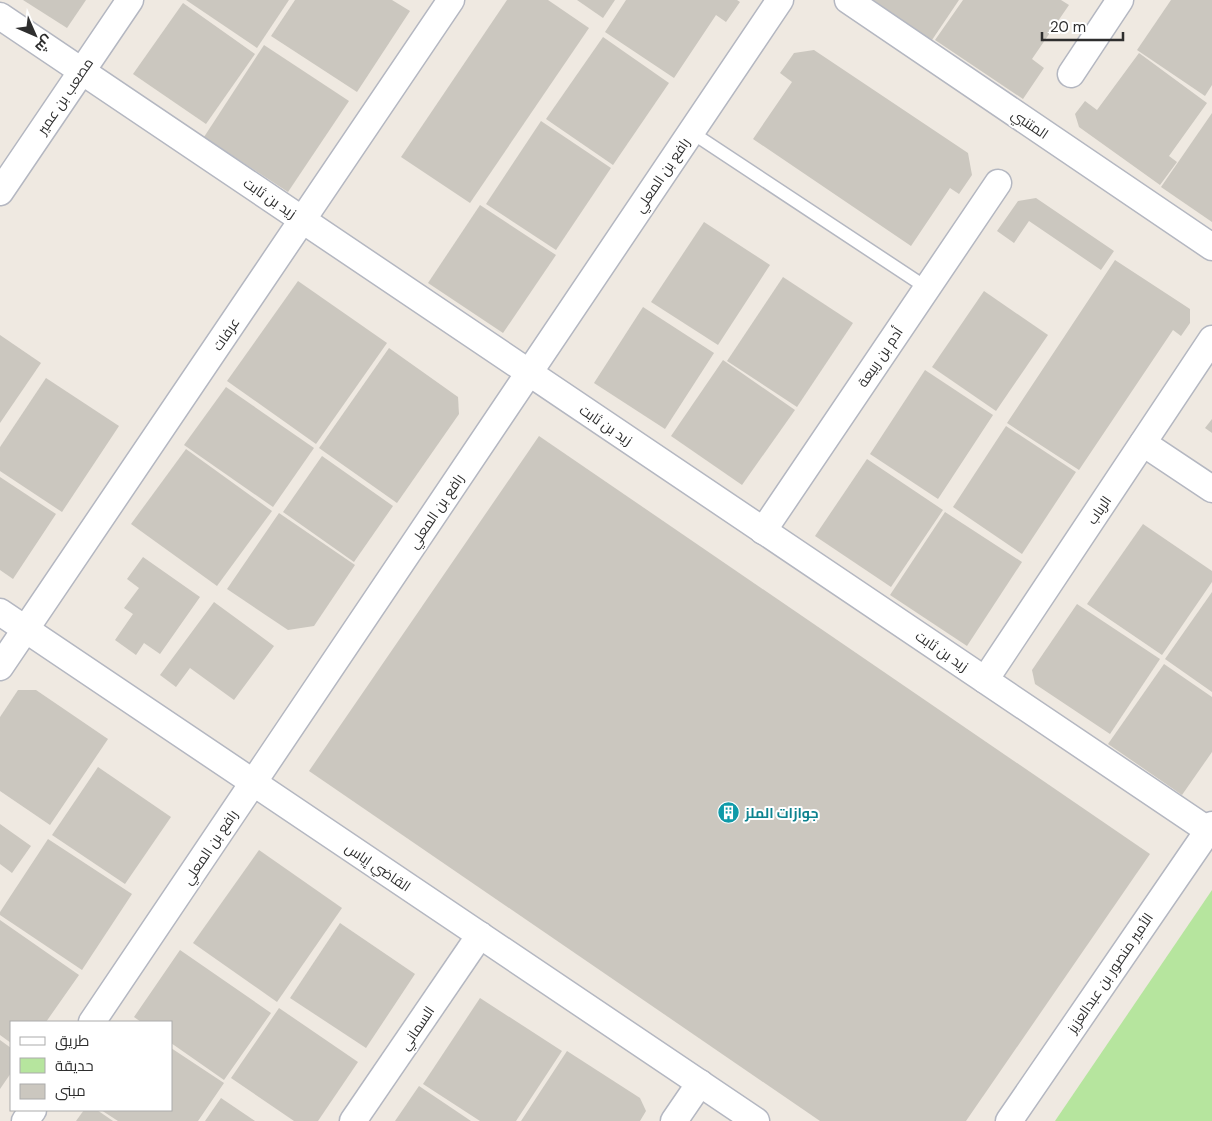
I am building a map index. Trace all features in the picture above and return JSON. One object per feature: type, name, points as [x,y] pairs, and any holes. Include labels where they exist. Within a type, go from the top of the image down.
[{"type":"street","name":"مصعب بن عمير","points":[[0,192],[130,0]]},
{"type":"street","name":"عرفات","points":[[0,667],[451,0]]},
{"type":"street","name":"رافع بن المعلي","points":[[93,1021],[780,0]]},
{"type":"street","name":"المتنبي","points":[[848,0],[1212,247]]},
{"type":"street","points":[[1071,74],[1120,0]]},
{"type":"street","name":"زيد بن ثابت","points":[[0,16],[763,531],[1211,830]]},
{"type":"street","name":"أدم بن ربيعة","points":[[763,531],[998,183]]},
{"type":"street","name":"الرباب","points":[[985,680],[1212,339]]},
{"type":"street","points":[[1143,443],[1212,489]]},
{"type":"street","name":"القاضي إياس","points":[[0,612],[756,1121]]},
{"type":"street","name":"الأمير منصور بن عبدالعزيز","points":[[1008,1121],[1211,830]]},
{"type":"street","name":"السماني","points":[[354,1121],[480,935]]},
{"type":"street","points":[[674,1121],[700,1083]]},
{"type":"lane","points":[[691,132],[927,288]]},
{"type":"green space","points":[[1212,890],[1212,1121],[1055,1121]]},
{"type":"building","points":[[23,0],[86,0],[67,28]]},
{"type":"building","points":[[186,0],[289,0],[257,48]]},
{"type":"building","points":[[295,0],[392,0],[410,11],[357,92],[271,36]]},
{"type":"building","points":[[507,0],[548,0],[589,28],[470,203],[401,157]]},
{"type":"building","points":[[577,0],[615,0],[603,18]]},
{"type":"building","points":[[626,0],[737,0],[740,2],[726,22],[716,15],[674,78],[605,32]]},
{"type":"building","points":[[865,0],[959,0],[930,43]]},
{"type":"building","points":[[963,0],[1061,0],[1069,5],[1032,59],[1044,68],[1023,99],[935,40]]},
{"type":"building","points":[[1171,0],[1212,0],[1212,85],[1205,96],[1137,50]]},
{"type":"building","points":[[183,3],[255,54],[206,124],[133,74]]},
{"type":"building","points":[[603,37],[669,83],[613,165],[546,119]]},
{"type":"building","points":[[264,45],[349,101],[288,192],[204,137]]},
{"type":"building","points":[[814,50],[968,153],[972,175],[959,194],[950,188],[911,246],[753,139],[792,82],[780,73],[794,53]]},
{"type":"building","points":[[1139,53],[1207,103],[1169,156],[1177,162],[1160,185],[1079,127],[1075,114],[1085,101],[1097,110]]},
{"type":"building","points":[[1212,113],[1212,222],[1161,187]]},
{"type":"building","points":[[541,121],[611,168],[556,250],[486,204]]},
{"type":"building","points":[[1036,198],[1114,251],[1101,270],[1029,221],[1014,243],[997,231],[1018,201]]},
{"type":"building","points":[[480,205],[556,255],[503,333],[428,283]]},
{"type":"building","points":[[704,222],[770,265],[718,345],[651,302]]},
{"type":"building","points":[[1115,260],[1190,309],[1190,323],[1181,336],[1173,330],[1079,470],[1007,423]]},
{"type":"building","points":[[783,277],[853,323],[797,407],[727,361]]},
{"type":"building","points":[[298,281],[387,343],[316,444],[227,381]]},
{"type":"building","points":[[984,291],[1048,335],[996,411],[932,367]]},
{"type":"building","points":[[643,307],[714,353],[665,429],[594,383]]},
{"type":"building","points":[[0,335],[41,363],[0,423]]},
{"type":"building","points":[[389,348],[458,397],[459,414],[397,503],[319,448]]},
{"type":"building","points":[[723,360],[795,410],[742,485],[671,436]]},
{"type":"building","points":[[925,370],[993,415],[938,499],[870,454]]},
{"type":"building","points":[[46,378],[119,426],[62,512],[0,471],[0,447]]},
{"type":"building","points":[[226,387],[314,448],[273,507],[184,445]]},
{"type":"building","points":[[1212,419],[1212,433],[1205,428]]},
{"type":"building","points":[[1006,426],[1076,472],[1022,554],[953,507]]},
{"type":"building","name":"جوازات الملز","points":[[539,436],[1150,854],[966,1121],[820,1121],[309,771]]},
{"type":"building","points":[[186,449],[272,511],[217,586],[131,524]]},
{"type":"building","points":[[322,456],[393,506],[354,562],[283,512]]},
{"type":"building","points":[[867,459],[943,510],[891,587],[815,536]]},
{"type":"building","points":[[0,477],[56,514],[13,579],[0,570]]},
{"type":"building","points":[[945,512],[1022,562],[967,646],[890,595]]},
{"type":"building","points":[[279,513],[355,565],[314,626],[288,630],[227,589]]},
{"type":"building","points":[[1143,524],[1212,571],[1212,582],[1162,655],[1087,604]]},
{"type":"building","points":[[143,557],[200,597],[160,654],[144,643],[136,655],[115,640],[133,614],[124,608],[139,588],[127,579]]},
{"type":"building","points":[[1212,592],[1212,692],[1165,659]]},
{"type":"building","points":[[214,602],[274,646],[234,700],[190,668],[176,687],[160,675]]},
{"type":"building","points":[[1077,604],[1160,659],[1110,734],[1035,684],[1032,670]]},
{"type":"building","points":[[1164,664],[1212,697],[1212,752],[1182,795],[1108,744]]},
{"type":"building","points":[[18,690],[36,690],[108,739],[50,825],[0,791],[0,717]]},
{"type":"building","points":[[98,767],[171,817],[125,884],[52,835]]},
{"type":"building","points":[[0,824],[31,846],[12,873],[0,864]]},
{"type":"building","points":[[48,839],[132,894],[82,970],[0,915],[0,912]]},
{"type":"building","points":[[259,850],[342,908],[277,1002],[193,943]]},
{"type":"building","points":[[0,920],[79,975],[47,1021],[10,1021],[10,1042],[0,1035]]},
{"type":"building","points":[[340,923],[415,974],[366,1048],[290,998]]},
{"type":"building","points":[[180,950],[271,1013],[224,1080],[172,1044],[172,1021],[140,1021],[134,1017]]},
{"type":"building","points":[[480,998],[562,1051],[516,1121],[480,1121],[423,1084]]},
{"type":"building","points":[[279,1008],[358,1062],[318,1121],[294,1121],[231,1078]]},
{"type":"building","points":[[0,1040],[10,1047],[10,1074],[0,1089]]},
{"type":"building","points":[[172,1049],[224,1083],[198,1121],[118,1121],[103,1111],[172,1111]]},
{"type":"building","points":[[567,1051],[640,1098],[646,1111],[640,1121],[521,1121]]},
{"type":"building","points":[[419,1086],[471,1121],[395,1121]]},
{"type":"building","points":[[221,1098],[255,1121],[205,1121]]},
{"type":"building","points":[[83,1111],[98,1111],[113,1121],[76,1121]]},
{"type":"place","name":"جوازات الملز","points":[[729,813]]}]
